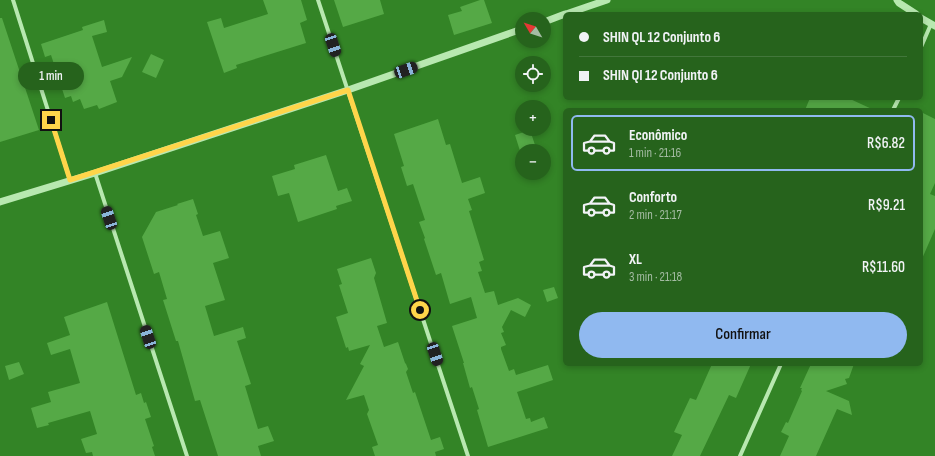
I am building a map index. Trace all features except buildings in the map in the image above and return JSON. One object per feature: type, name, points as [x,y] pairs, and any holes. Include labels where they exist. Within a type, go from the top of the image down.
[{"type":"street","points":[[13,0],[70,180]]},
{"type":"street","points":[[318,0],[468,456]]},
{"type":"street","points":[[570,12],[593,2],[607,0]]},
{"type":"street","points":[[897,0],[913,12]]},
{"type":"street","points":[[551,19],[563,15]]},
{"type":"street","points":[[923,19],[933,25],[923,43]]},
{"type":"street","points":[[0,202],[95,173],[348,90],[515,31]]},
{"type":"street","points":[[95,173],[187,456]]},
{"type":"street","points":[[740,456],[780,366]]},
{"type":"route","points":[[51,120],[70,180],[348,90],[420,310]]}]
